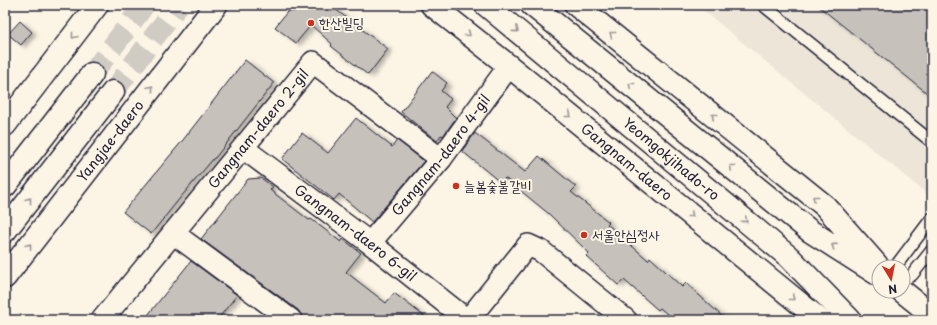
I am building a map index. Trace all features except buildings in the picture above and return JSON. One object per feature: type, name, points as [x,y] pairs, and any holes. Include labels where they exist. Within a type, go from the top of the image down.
[{"type":"main road","points":[[5,125],[98,5]]},
{"type":"main road","name":"Yangjae-daero","points":[[5,277],[216,5]]},
{"type":"main road","name":"Yeomgokjihado-ro","points":[[486,5],[789,257],[850,320]]},
{"type":"main road","points":[[532,5],[810,231],[871,270]]},
{"type":"main road","points":[[576,5],[825,206],[872,259]]},
{"type":"main road","name":"Gangnam-daero","points":[[435,7],[820,320]]},
{"type":"main road","points":[[5,186],[92,74]]},
{"type":"main road","points":[[5,231],[113,92]]},
{"type":"main road","points":[[911,298],[932,315]]},
{"type":"street","name":"Gangnam-daero 2-gil","points":[[107,318],[173,233],[313,62],[440,159]]},
{"type":"street","name":"Gangnam-daero 4-gil","points":[[370,243],[440,159],[509,66]]},
{"type":"street","name":"Gangnam-daero 6-gil","points":[[243,148],[370,243],[468,320],[528,245],[541,251],[626,320]]},
{"type":"street","points":[[173,233],[291,320]]},
{"type":"lane","points":[[763,5],[932,142]]},
{"type":"lane","points":[[901,259],[932,218]]},
{"type":"lane","points":[[911,276],[932,250]]},
{"type":"shaded area","points":[[697,5],[932,5],[932,199],[922,190]]},
{"type":"tunnel","points":[[92,74],[144,5]]},
{"type":"tunnel","points":[[113,92],[178,5]]},
{"type":"place","name":"한산빌딩","points":[[311,23]]},
{"type":"place","name":"늘봄숯불갈비","points":[[456,186]]},
{"type":"place","name":"서울안심정사","points":[[584,235]]}]
